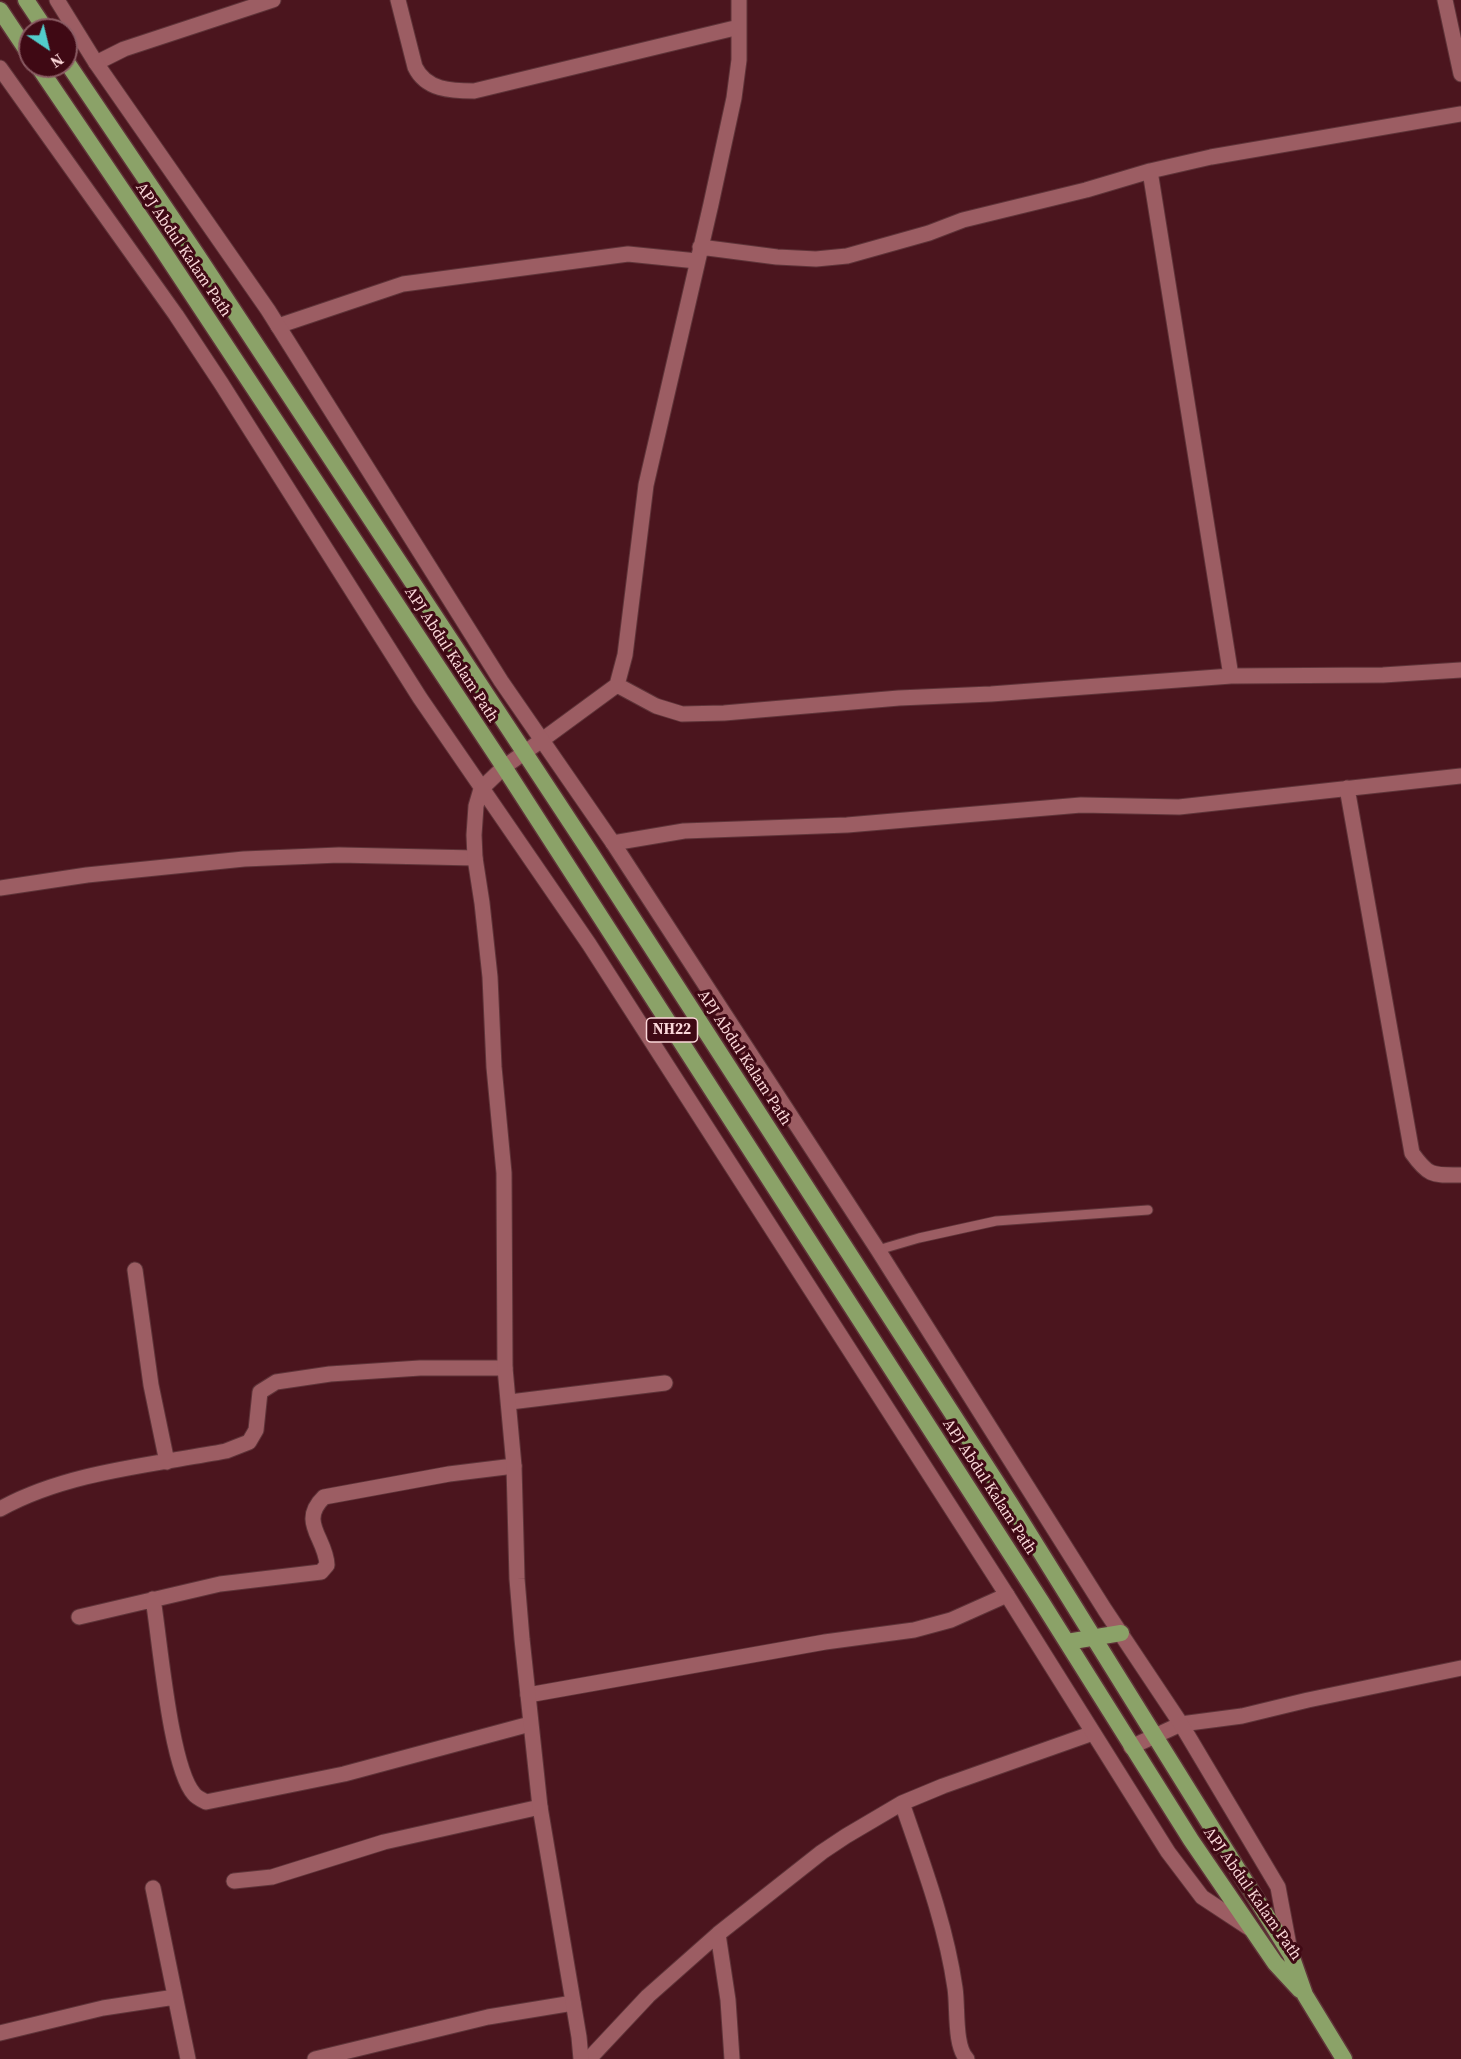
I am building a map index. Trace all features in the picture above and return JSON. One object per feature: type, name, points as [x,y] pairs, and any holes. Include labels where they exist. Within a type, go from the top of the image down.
[{"type":"highway","points":[[26,0],[38,18]]},
{"type":"highway","points":[[0,10],[18,37]]},
{"type":"highway","name":"APJ Abdul Kalam Path","points":[[46,78],[160,246],[504,767],[1249,1928],[1275,1963],[1305,1995]]},
{"type":"highway","name":"APJ Abdul Kalam Path","points":[[78,78],[204,265],[605,875],[1094,1638],[1291,1954],[1305,1995]]},
{"type":"highway","points":[[1067,1642],[1121,1633]]},
{"type":"highway","name":"NH22","points":[[1305,1995],[1344,2059]]},
{"type":"street","name":"NH22","points":[[57,0],[96,63],[278,326],[501,681],[613,843],[878,1250],[1180,1724],[1278,1887],[1291,1954]]},
{"type":"street","points":[[96,63],[124,49],[273,0]]},
{"type":"street","points":[[398,0],[419,76],[433,85],[450,91],[474,91],[738,27]]},
{"type":"street","points":[[581,2059],[540,1807],[517,1579],[514,1466],[510,1402],[505,1368],[504,1173],[494,1067],[490,977],[475,858],[476,806],[481,789],[504,767],[617,684],[625,656],[646,485],[734,98],[739,60],[739,0]]},
{"type":"street","points":[[1446,0],[1461,74]]},
{"type":"street","name":"NH22","points":[[0,68],[82,181],[215,374],[420,698],[589,944],[1007,1595],[1168,1852],[1202,1897],[1249,1928]]},
{"type":"street","points":[[278,326],[403,284],[628,254],[699,254],[816,259],[847,256],[929,233],[963,220],[1150,171],[1222,155],[1461,114]]},
{"type":"street","points":[[1150,171],[1231,676]]},
{"type":"street","points":[[617,684],[656,706],[682,714],[724,714],[868,700],[991,694],[1231,676],[1383,675],[1461,670]]},
{"type":"street","points":[[613,843],[684,831],[848,825],[1081,805],[1179,807],[1461,777]]},
{"type":"street","points":[[1347,788],[1412,1153],[1423,1169],[1436,1175],[1461,1175]]},
{"type":"street","points":[[0,888],[87,875],[244,859],[339,855],[475,858]]},
{"type":"street","points":[[135,1270],[151,1385],[167,1462]]},
{"type":"street","points":[[0,1509],[41,1490],[74,1480],[226,1451],[249,1442],[256,1430],[260,1392],[276,1382],[330,1374],[420,1368],[505,1368]]},
{"type":"street","points":[[510,1402],[665,1383]]},
{"type":"street","points":[[79,1617],[220,1584],[321,1572],[327,1565],[326,1554],[312,1520],[315,1506],[324,1497],[449,1474],[514,1466]]},
{"type":"street","points":[[528,1695],[825,1642],[914,1630],[951,1620],[1007,1595]]},
{"type":"street","points":[[153,1599],[175,1742],[184,1776],[194,1795],[206,1802],[344,1774],[530,1724]]},
{"type":"street","points":[[1131,1746],[1180,1724],[1242,1716],[1461,1668]]},
{"type":"street","points":[[589,2059],[648,1996],[718,1934],[822,1852],[902,1803],[991,1768],[1093,1733]]},
{"type":"street","points":[[902,1803],[929,1882],[951,1963],[956,1991],[960,2047],[967,2059]]},
{"type":"street","points":[[234,1881],[272,1877],[384,1842],[540,1807]]},
{"type":"street","points":[[153,1888],[189,2059]]},
{"type":"street","points":[[718,1934],[728,2001],[732,2059]]},
{"type":"street","points":[[0,2033],[103,2008],[175,1997]]},
{"type":"street","points":[[315,2059],[488,2017],[573,2003]]},
{"type":"lane","points":[[878,1250],[919,1238],[996,1221],[1148,1210]]}]
